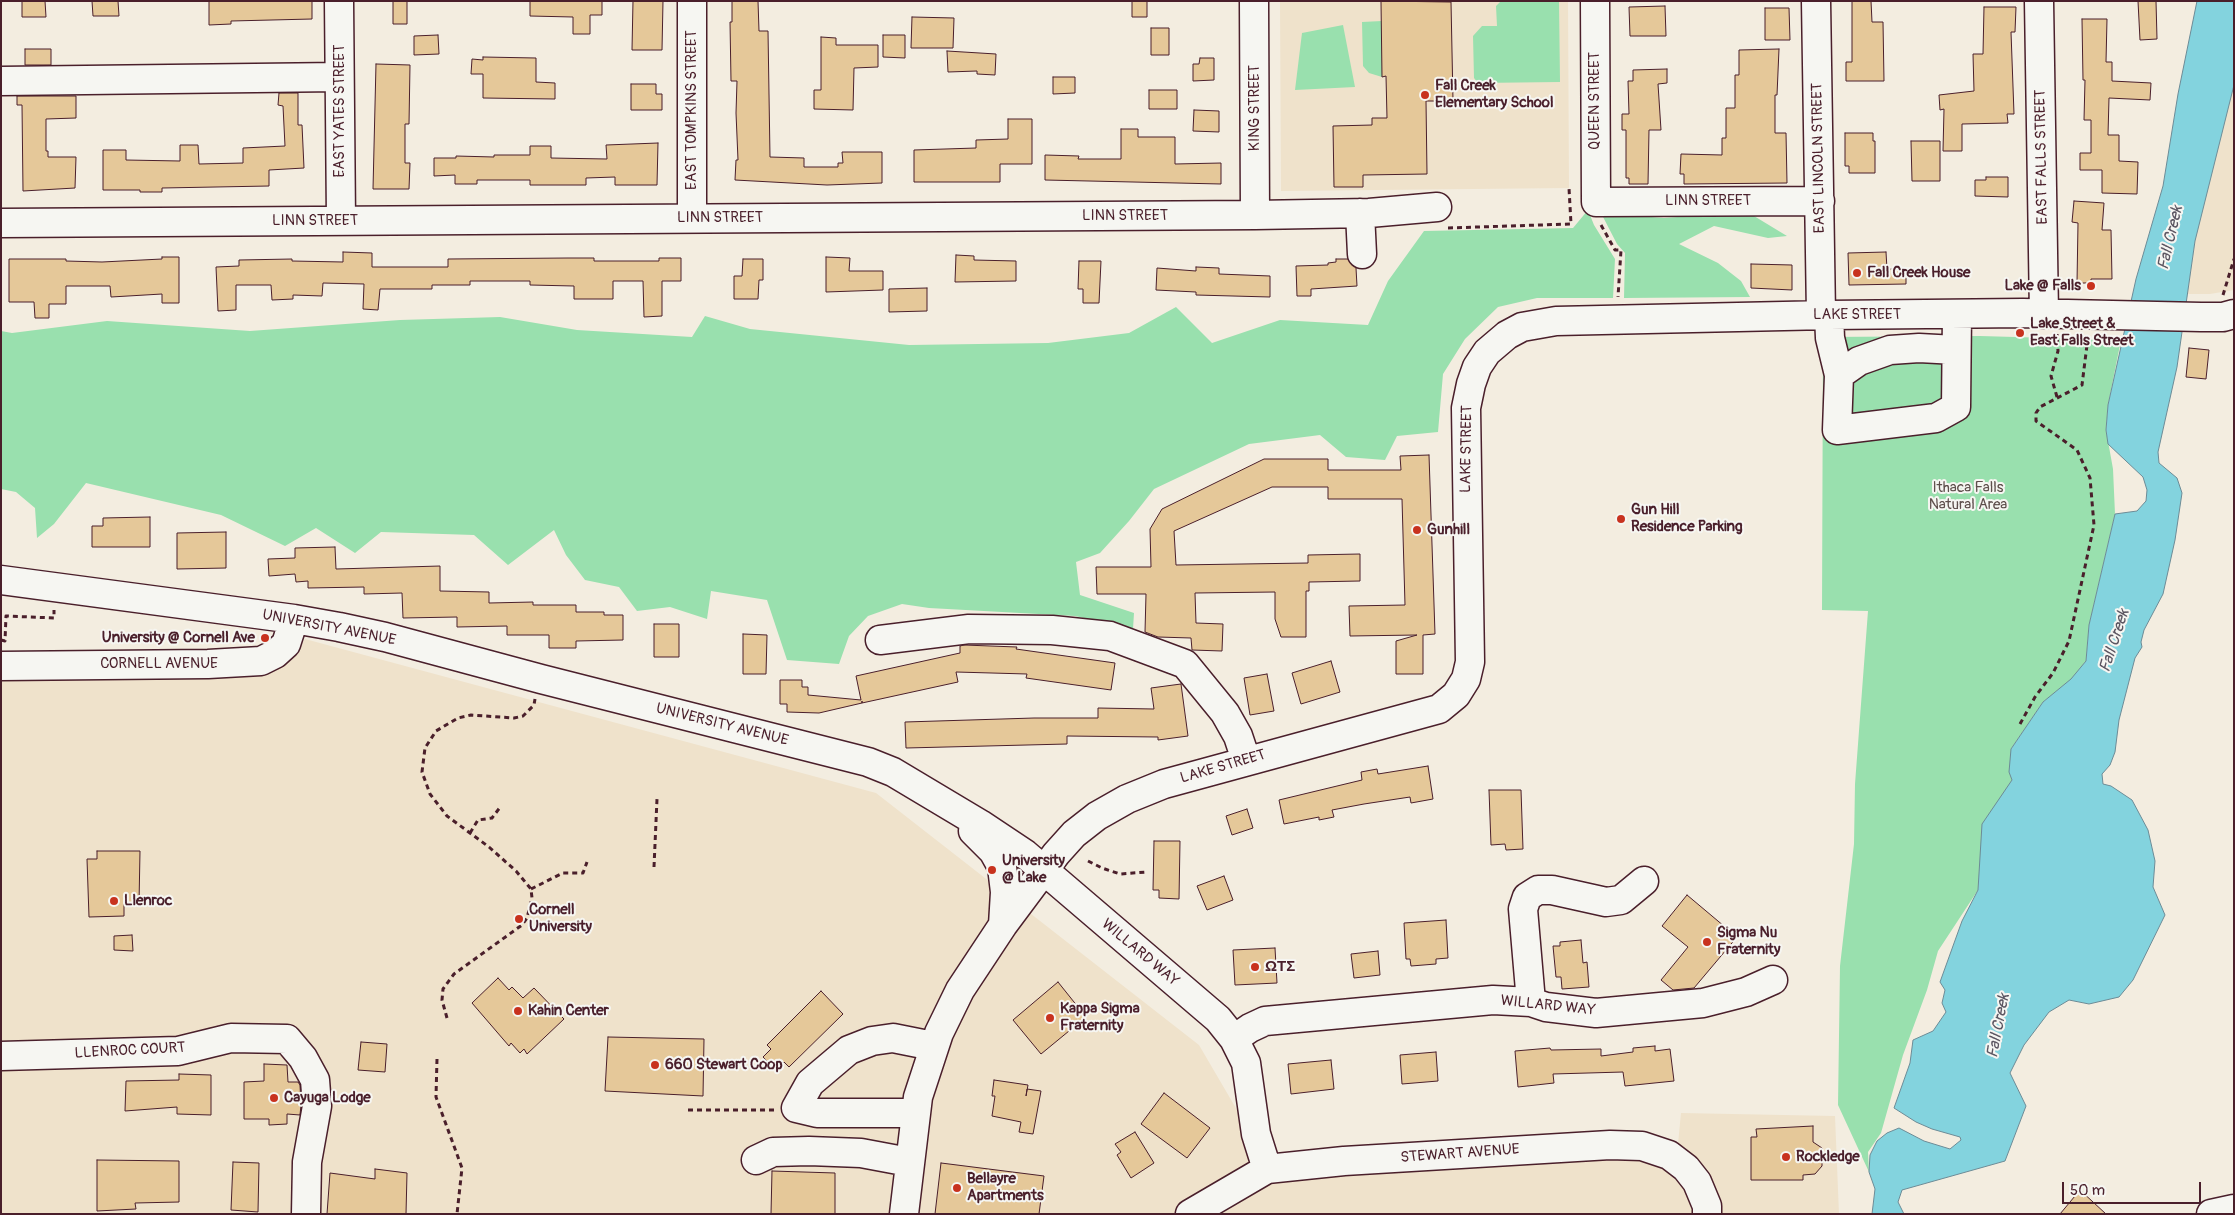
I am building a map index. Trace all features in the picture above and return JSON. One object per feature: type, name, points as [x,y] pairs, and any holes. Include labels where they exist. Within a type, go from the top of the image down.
[{"type":"street","name":"EAST YATES STREET","points":[[339,1],[340,221]]},
{"type":"street","name":"EAST TOMPKINS STREET","points":[[692,1],[692,218]]},
{"type":"street","name":"KING STREET","points":[[1254,1],[1255,215]]},
{"type":"street","name":"QUEEN STREET","points":[[1595,1],[1598,212]]},
{"type":"street","name":"EAST LINCOLN STREET","points":[[1816,1],[1820,201],[1825,315],[1839,375],[1837,430],[1889,422],[1936,418],[1956,407],[1956,350]]},
{"type":"street","name":"EAST FALLS STREET","points":[[2039,1],[2051,323]]},
{"type":"street","points":[[1,81],[339,77]]},
{"type":"street","name":"LINN STREET","points":[[1598,212],[1820,201]]},
{"type":"street","name":"LINN STREET","points":[[1,223],[1255,215],[1360,213],[1438,207]]},
{"type":"street","points":[[1360,213],[1362,254]]},
{"type":"street","points":[[1839,375],[1859,361],[1890,350],[1919,348],[1956,350],[1957,314]]},
{"type":"street","name":"LAKE STREET","points":[[1043,870],[1074,834],[1096,816],[1127,799],[1164,784],[1246,760],[1439,709],[1456,695],[1466,679],[1470,662],[1466,408],[1470,384],[1477,367],[1487,352],[1506,336],[1522,327],[1556,321],[1825,315],[1957,314],[2051,323],[2095,324],[2217,316]]},
{"type":"street","name":"UNIVERSITY AVENUE","points":[[1,580],[294,619],[385,637],[541,679],[868,762],[905,778],[1025,854],[1043,870]]},
{"type":"street","name":"CORNELL AVENUE","points":[[1,666],[208,664],[261,661],[275,654],[286,644],[294,619]]},
{"type":"street","points":[[880,640],[969,629],[1052,630],[1110,636],[1158,652],[1185,664],[1225,713],[1238,736],[1246,760]]},
{"type":"street","points":[[937,798],[982,839],[993,851],[1002,866],[1005,892],[1002,925]]},
{"type":"street","points":[[904,1214],[915,1113],[922,1081],[934,1046],[960,990],[1002,925],[1043,870]]},
{"type":"street","name":"WILLARD WAY","points":[[1043,870],[1218,1019],[1234,1039],[1246,1063],[1256,1134],[1267,1169]]},
{"type":"street","points":[[1531,1002],[1523,909],[1527,897],[1538,890],[1552,890],[1606,902],[1622,900],[1644,881]]},
{"type":"street","name":"WILLARD WAY","points":[[1234,1039],[1265,1021],[1493,1000],[1531,1002],[1581,1012],[1606,1012],[1703,1003],[1746,992],[1773,980]]},
{"type":"street","name":"LLENROC COURT","points":[[1,1056],[178,1051],[231,1038],[287,1039],[303,1058],[314,1080],[317,1106],[307,1162],[306,1214]]},
{"type":"street","points":[[915,1113],[818,1113],[796,1108],[810,1083],[849,1050],[872,1041],[893,1038],[934,1046]]},
{"type":"street","name":"STEWART AVENUE","points":[[1190,1214],[1267,1169],[1344,1161],[1590,1146],[1642,1146],[1669,1155],[1686,1168],[1696,1182],[1707,1206],[1707,1214]]},
{"type":"street","points":[[756,1160],[773,1152],[809,1151],[860,1154],[909,1162]]},
{"type":"street","points":[[2211,1214],[2234,1209]]},
{"type":"path","points":[[1438,207],[1439,228],[1571,224],[1569,188]]},
{"type":"path","points":[[1598,212],[1615,250],[1621,250],[1618,287]]},
{"type":"path","points":[[2217,316],[2234,259]]},
{"type":"path","points":[[2051,323],[2058,352],[2052,376],[2057,397]]},
{"type":"path","points":[[2020,724],[2035,697],[2053,673],[2069,641],[2094,525],[2090,478],[2077,450],[2036,420],[2036,413],[2040,407],[2082,385],[2095,324]]},
{"type":"path","points":[[1,640],[5,640],[6,616],[54,618],[55,601]]},
{"type":"path","points":[[447,1018],[442,1000],[443,989],[454,974],[522,925],[530,909],[531,889],[516,871],[447,816],[430,794],[422,772],[425,748],[436,731],[458,718],[471,715],[514,718],[523,716],[534,704],[541,679]]},
{"type":"path","points":[[654,867],[657,799]]},
{"type":"path","points":[[470,833],[478,820],[492,818],[501,806]]},
{"type":"path","points":[[1088,861],[1120,874],[1147,872]]},
{"type":"path","points":[[531,889],[563,873],[583,873],[587,862]]},
{"type":"path","points":[[437,1059],[436,1097],[462,1168],[458,1214]]},
{"type":"path","points":[[688,1110],[761,1111],[796,1108]]},
{"type":"shaded area","name":"Fall Creek Elementary School","points":[[1280,1],[1568,1],[1569,188],[1281,191]]},
{"type":"shaded area","points":[[2234,85],[2234,290],[2210,294],[2187,294],[2195,241]]},
{"type":"shaded area","name":"Cornell University","points":[[305,639],[876,793],[1199,1045],[1268,1163],[1677,1154],[1681,1113],[1835,1116],[1839,1214],[1,1214],[1,678],[295,653]]},
{"type":"green space","points":[[1501,1],[1559,1],[1560,82],[1478,83],[1474,78],[1473,36],[1482,26],[1497,26],[1496,6]]},
{"type":"green space","points":[[1382,21],[1382,77],[1369,73],[1363,66],[1362,22]]},
{"type":"green space","points":[[1343,25],[1355,87],[1295,90],[1302,33]]},
{"type":"green space","points":[[1588,210],[1594,225],[1615,259],[1613,298],[1537,298],[1498,307],[1465,339],[1443,374],[1438,432],[1397,436],[1385,460],[1346,457],[1320,435],[1249,444],[1154,489],[1129,521],[1100,553],[1076,562],[1080,595],[1134,613],[1133,629],[1075,616],[929,608],[902,604],[868,616],[849,636],[839,664],[787,660],[767,600],[711,591],[707,619],[670,607],[637,611],[619,587],[585,580],[566,555],[554,530],[508,565],[474,535],[381,532],[355,553],[316,528],[285,546],[221,515],[86,483],[54,524],[37,538],[35,508],[16,492],[1,489],[1,331],[12,333],[107,321],[250,331],[400,320],[500,317],[577,330],[692,337],[705,316],[750,329],[909,345],[1048,343],[1129,333],[1176,307],[1212,343],[1280,320],[1368,325],[1388,281],[1424,231],[1573,228]]},
{"type":"green space","points":[[1601,213],[1664,218],[1718,214],[1754,216],[1787,236],[1768,238],[1714,226],[1679,244],[1718,263],[1741,281],[1750,297],[1624,298],[1625,253],[1617,244]]},
{"type":"green space","name":"Ithaca Falls Natural Area","points":[[1980,336],[2121,340],[2108,405],[2106,430],[2113,469],[2115,514],[2089,625],[2086,661],[2071,680],[2043,702],[2011,749],[2012,780],[2004,795],[1980,871],[1978,890],[1938,951],[1927,990],[1903,1055],[1881,1133],[1868,1152],[1869,1172],[1838,1105],[1840,966],[1854,844],[1855,784],[1868,611],[1822,610],[1823,337]]},
{"type":"water","name":"Fall Creek","points":[[2197,1],[2234,1],[2234,85],[2195,241],[2177,367],[2158,452],[2159,463],[2177,478],[2182,493],[2175,540],[2163,594],[2144,630],[2141,642],[2142,647],[2135,658],[2119,720],[2115,752],[2110,765],[2102,774],[2103,784],[2111,786],[2132,800],[2148,830],[2155,861],[2153,887],[2165,915],[2133,980],[2119,997],[2089,1004],[2069,1000],[2049,1012],[2024,1045],[2010,1073],[2026,1106],[2005,1161],[1902,1190],[1898,1202],[1904,1214],[1872,1214],[1875,1189],[1869,1172],[1870,1155],[1877,1141],[1887,1133],[1899,1128],[1924,1141],[1950,1149],[1961,1140],[1960,1137],[1916,1122],[1894,1108],[1910,1063],[1913,1040],[1933,1031],[1946,1012],[1942,1003],[1945,990],[1940,982],[1962,921],[1978,890],[1982,824],[2012,780],[2009,772],[2011,749],[2043,702],[2071,679],[2086,661],[2089,625],[2115,514],[2137,511],[2146,501],[2147,490],[2143,477],[2108,444],[2106,430],[2108,405],[2136,279],[2163,186],[2178,94]]},
{"type":"building","points":[[22,1],[45,1],[46,17],[22,17]]},
{"type":"building","points":[[92,1],[118,1],[119,16],[93,16]]},
{"type":"building","points":[[209,1],[312,1],[312,19],[231,21],[231,24],[209,25]]},
{"type":"building","points":[[393,1],[407,1],[407,24],[393,24]]},
{"type":"building","points":[[530,1],[602,1],[602,15],[590,15],[590,34],[573,34],[573,17],[530,16]]},
{"type":"building","points":[[633,1],[663,1],[662,50],[632,50]]},
{"type":"building","points":[[732,1],[758,1],[759,31],[768,31],[770,157],[804,158],[804,167],[838,167],[838,163],[843,163],[842,152],[882,152],[882,183],[827,185],[735,180],[736,160],[738,160],[737,81],[731,81],[730,22],[732,22]]},
{"type":"building","points":[[1132,1],[1147,1],[1147,17],[1132,17]]},
{"type":"building","name":"Fall Creek Elementary School","points":[[1381,1],[1451,2],[1453,101],[1426,101],[1427,174],[1363,175],[1363,187],[1334,187],[1333,126],[1372,125],[1372,118],[1387,118],[1386,76],[1382,77]]},
{"type":"building","points":[[1852,1],[1871,1],[1872,22],[1883,22],[1884,81],[1846,81],[1846,62],[1852,62]]},
{"type":"building","points":[[2138,1],[2156,1],[2157,39],[2140,40]]},
{"type":"building","points":[[1665,6],[1666,36],[1630,36],[1629,7]]},
{"type":"building","points":[[1984,7],[2016,7],[2015,32],[2011,32],[2014,114],[2007,114],[2008,123],[1962,124],[1962,151],[1943,151],[1944,109],[1940,110],[1939,95],[1974,91],[1973,54],[1983,54]]},
{"type":"building","points":[[1765,8],[1789,8],[1790,40],[1765,40]]},
{"type":"building","points":[[912,17],[954,18],[953,48],[911,48]]},
{"type":"building","points":[[2082,19],[2107,19],[2106,62],[2112,62],[2112,81],[2151,83],[2150,100],[2109,98],[2108,135],[2119,135],[2119,161],[2138,162],[2137,194],[2102,193],[2102,170],[2080,170],[2080,153],[2091,153],[2091,120],[2084,120],[2085,80],[2083,80]]},
{"type":"building","points":[[1151,28],[1169,28],[1169,55],[1151,55]]},
{"type":"building","points":[[438,35],[439,54],[414,55],[414,36]]},
{"type":"building","points":[[883,35],[905,35],[905,58],[883,57]]},
{"type":"building","points":[[821,37],[836,38],[836,45],[878,45],[878,67],[854,68],[853,110],[814,109],[814,90],[821,90]]},
{"type":"building","points":[[25,49],[51,49],[51,65],[25,65]]},
{"type":"building","points":[[1779,49],[1777,95],[1775,95],[1775,133],[1786,133],[1787,183],[1684,184],[1684,174],[1680,174],[1681,154],[1722,155],[1722,138],[1726,138],[1726,108],[1735,108],[1735,75],[1739,75],[1739,50]]},
{"type":"building","points":[[947,51],[996,54],[995,75],[977,74],[977,71],[948,72]]},
{"type":"building","points":[[483,57],[536,58],[536,82],[555,83],[555,99],[483,98],[483,74],[471,74],[472,59],[483,60]]},
{"type":"building","points":[[1200,58],[1214,58],[1214,80],[1193,81],[1193,64],[1199,64]]},
{"type":"building","points":[[376,64],[410,65],[409,124],[405,124],[405,163],[410,163],[409,189],[373,189]]},
{"type":"building","points":[[1667,69],[1667,83],[1658,84],[1661,130],[1649,130],[1648,184],[1629,184],[1629,178],[1626,178],[1626,130],[1622,130],[1622,114],[1629,114],[1628,81],[1633,81],[1633,70]]},
{"type":"building","points":[[1053,77],[1075,77],[1075,93],[1053,94]]},
{"type":"building","points":[[631,84],[656,84],[656,94],[662,94],[662,110],[631,110]]},
{"type":"building","points":[[1149,90],[1177,90],[1177,109],[1149,109]]},
{"type":"building","points":[[279,93],[298,93],[298,125],[302,125],[304,168],[269,170],[269,186],[162,188],[162,192],[103,190],[103,150],[126,150],[126,160],[180,161],[180,145],[198,145],[199,164],[243,163],[243,148],[285,146],[283,106],[278,105]]},
{"type":"building","points":[[17,96],[76,96],[76,118],[46,119],[46,151],[48,151],[48,157],[76,157],[75,188],[23,191],[22,105],[17,105]]},
{"type":"building","points":[[1194,110],[1219,111],[1219,132],[1193,131]]},
{"type":"building","points":[[1008,119],[1032,119],[1032,164],[1000,164],[1000,182],[914,182],[914,150],[976,148],[976,140],[1008,139]]},
{"type":"building","points":[[1121,129],[1138,129],[1138,137],[1175,137],[1175,164],[1221,163],[1221,184],[1045,180],[1045,155],[1079,156],[1078,159],[1121,159]]},
{"type":"building","points":[[1845,133],[1873,133],[1873,141],[1875,141],[1875,173],[1849,173],[1849,166],[1845,166]]},
{"type":"building","points":[[1911,141],[1940,141],[1940,181],[1912,181]]},
{"type":"building","points":[[658,143],[657,185],[615,185],[615,177],[586,178],[586,185],[530,185],[530,180],[477,180],[477,184],[455,184],[455,175],[434,176],[434,158],[530,155],[530,146],[551,146],[551,158],[607,159],[606,145]]},
{"type":"building","points":[[1986,177],[2008,177],[2008,197],[1975,196],[1975,180],[1986,180]]},
{"type":"building","points":[[2074,201],[2104,203],[2102,230],[2111,230],[2112,279],[2091,279],[2091,283],[2077,283],[2078,223],[2072,222]]},
{"type":"building","points":[[343,252],[372,253],[372,267],[448,267],[448,259],[594,258],[594,261],[659,261],[659,258],[681,258],[681,281],[662,281],[662,316],[644,317],[643,281],[613,281],[613,299],[574,299],[574,286],[530,285],[530,281],[470,281],[470,285],[432,285],[432,289],[380,289],[378,310],[363,309],[364,284],[323,283],[322,296],[293,295],[293,299],[272,300],[271,285],[236,285],[236,310],[218,311],[216,267],[239,266],[239,260],[292,259],[292,261],[343,262]]},
{"type":"building","points":[[1886,252],[1887,269],[1906,269],[1906,284],[1849,285],[1848,253]]},
{"type":"building","points":[[956,255],[974,256],[974,260],[1016,261],[1016,281],[955,282]]},
{"type":"building","points":[[162,257],[179,257],[179,303],[162,303],[162,294],[111,297],[110,286],[66,286],[66,304],[49,304],[49,318],[35,318],[34,302],[9,302],[9,259],[66,259],[66,261],[102,262],[162,259]]},
{"type":"building","points":[[826,257],[850,258],[849,271],[883,271],[883,290],[826,292]]},
{"type":"building","points":[[743,259],[763,259],[763,280],[759,280],[758,299],[734,299],[734,276],[742,276]]},
{"type":"building","points":[[1336,259],[1348,259],[1356,268],[1357,286],[1311,289],[1311,296],[1297,296],[1296,266],[1328,265],[1328,263],[1336,262]]},
{"type":"building","points":[[1079,261],[1101,261],[1099,303],[1083,303],[1083,289],[1078,289]]},
{"type":"building","points":[[1751,264],[1792,265],[1792,290],[1751,288]]},
{"type":"building","points":[[1196,267],[1219,268],[1219,274],[1270,276],[1270,297],[1196,295],[1196,292],[1156,290],[1157,268],[1196,271]]},
{"type":"building","points":[[927,288],[927,311],[889,312],[889,289]]},
{"type":"building","points":[[2189,348],[2209,350],[2206,379],[2186,377]]},
{"type":"building","points":[[1429,455],[1435,634],[1423,635],[1423,674],[1396,674],[1396,641],[1417,635],[1350,636],[1349,606],[1405,605],[1402,499],[1328,499],[1328,487],[1272,487],[1174,531],[1176,565],[1308,563],[1308,555],[1360,554],[1360,581],[1309,582],[1309,591],[1306,591],[1306,637],[1281,637],[1275,619],[1275,592],[1195,593],[1196,623],[1223,624],[1222,651],[1192,650],[1191,638],[1158,637],[1145,632],[1146,594],[1097,594],[1096,567],[1151,567],[1150,529],[1162,509],[1264,459],[1328,459],[1328,470],[1401,470],[1400,456]]},
{"type":"building","points":[[150,517],[150,547],[92,547],[92,526],[103,526],[103,518]]},
{"type":"building","points":[[226,532],[226,568],[177,569],[177,533]]},
{"type":"building","points":[[335,547],[336,569],[440,566],[440,591],[489,592],[489,603],[533,602],[533,605],[576,605],[576,612],[604,612],[604,615],[623,615],[623,640],[576,641],[576,648],[549,648],[549,635],[507,635],[507,626],[457,627],[457,617],[403,618],[402,593],[364,594],[364,587],[308,588],[308,581],[296,582],[295,574],[269,576],[268,559],[295,558],[295,548]]},
{"type":"building","points":[[654,624],[679,624],[679,657],[654,657]]},
{"type":"building","points":[[743,634],[767,635],[766,674],[743,674]]},
{"type":"building","points":[[964,645],[1017,647],[1016,649],[1115,663],[1111,690],[1026,678],[1027,674],[956,672],[958,682],[819,713],[787,712],[787,704],[780,704],[780,680],[802,680],[802,687],[808,687],[808,695],[861,700],[856,676],[960,653],[960,646]]},
{"type":"building","points":[[1331,661],[1340,692],[1301,704],[1292,673]]},
{"type":"building","points":[[1267,674],[1274,711],[1250,715],[1244,678]]},
{"type":"building","points":[[1181,684],[1188,736],[1158,740],[1158,737],[1067,736],[1067,744],[906,748],[905,722],[1098,718],[1098,708],[1154,709],[1151,688]]},
{"type":"building","points":[[1428,766],[1433,799],[1411,803],[1410,797],[1364,804],[1332,810],[1334,817],[1319,820],[1319,817],[1284,824],[1279,800],[1362,780],[1361,772],[1377,769],[1378,774]]},
{"type":"building","points":[[1489,790],[1521,790],[1523,849],[1506,850],[1505,844],[1491,845]]},
{"type":"building","points":[[1247,809],[1253,828],[1232,835],[1226,816]]},
{"type":"building","points":[[1154,841],[1180,841],[1179,899],[1159,898],[1159,890],[1153,890]]},
{"type":"building","name":"Llenroc","points":[[97,851],[140,851],[139,904],[124,904],[124,916],[89,917],[87,859],[97,859]]},
{"type":"building","points":[[1224,876],[1233,900],[1207,910],[1197,886]]},
{"type":"building","name":"Sigma Nu Fraternity","points":[[1687,895],[1737,937],[1694,988],[1673,990],[1661,980],[1688,947],[1662,926]]},
{"type":"building","points":[[1446,920],[1448,958],[1436,959],[1436,964],[1411,966],[1410,959],[1406,959],[1404,923]]},
{"type":"building","points":[[132,935],[133,951],[114,950],[114,936]]},
{"type":"building","points":[[1581,940],[1583,963],[1587,962],[1589,987],[1562,989],[1561,977],[1556,977],[1553,946],[1560,946],[1560,942]]},
{"type":"building","name":"ΩΤΣ","points":[[1275,948],[1277,983],[1235,985],[1233,950]]},
{"type":"building","points":[[1378,951],[1380,975],[1354,978],[1351,954]]},
{"type":"building","name":"Kahin Center","points":[[498,978],[509,990],[512,987],[523,998],[534,988],[564,1019],[527,1054],[524,1049],[520,1053],[511,1043],[509,1046],[472,1003]]},
{"type":"building","name":"Kappa Sigma Fraternity","points":[[1058,982],[1086,1017],[1041,1054],[1013,1020]]},
{"type":"building","points":[[821,991],[843,1014],[789,1067],[784,1062],[776,1070],[763,1057],[771,1049],[767,1045]]},
{"type":"building","name":"660 Stewart Coop","points":[[608,1037],[704,1039],[703,1096],[605,1091]]},
{"type":"building","points":[[361,1042],[387,1044],[385,1072],[358,1070]]},
{"type":"building","points":[[1655,1046],[1655,1051],[1670,1049],[1674,1081],[1625,1086],[1623,1072],[1553,1074],[1554,1083],[1518,1087],[1515,1051],[1550,1048],[1551,1050],[1601,1049],[1601,1056],[1633,1052],[1633,1048]]},
{"type":"building","points":[[1436,1052],[1438,1081],[1402,1084],[1400,1055]]},
{"type":"building","points":[[1331,1060],[1334,1089],[1291,1094],[1288,1064]]},
{"type":"building","name":"Cayuga Lodge","points":[[264,1064],[287,1065],[288,1082],[298,1082],[300,1085],[300,1115],[287,1114],[287,1124],[269,1125],[269,1119],[244,1119],[244,1082],[264,1081]]},
{"type":"building","points":[[179,1074],[211,1075],[211,1115],[177,1114],[177,1107],[125,1111],[126,1081],[179,1080]]},
{"type":"building","points":[[994,1080],[1028,1085],[1027,1089],[1041,1091],[1033,1134],[1019,1132],[1021,1122],[992,1116],[995,1096],[992,1096]]},
{"type":"building","points":[[1164,1093],[1210,1128],[1187,1158],[1141,1124]]},
{"type":"building","name":"Rockledge","points":[[1813,1126],[1813,1142],[1822,1148],[1822,1166],[1815,1174],[1803,1175],[1803,1180],[1751,1180],[1751,1137],[1757,1137],[1756,1129]]},
{"type":"building","points":[[1135,1132],[1154,1163],[1131,1178],[1117,1155],[1121,1152],[1115,1144]]},
{"type":"building","points":[[97,1160],[179,1161],[179,1202],[135,1203],[136,1209],[97,1211]]},
{"type":"building","points":[[233,1162],[259,1163],[258,1212],[231,1210]]},
{"type":"building","name":"Bellayre Apartments","points":[[941,1163],[1044,1176],[1039,1214],[935,1214]]},
{"type":"building","points":[[375,1169],[407,1173],[406,1214],[327,1214],[330,1173],[375,1179]]},
{"type":"building","points":[[772,1171],[835,1173],[835,1214],[771,1214]]},
{"type":"building","points":[[2080,1190],[2106,1214],[2060,1214]]},
{"type":"place","name":"Fall Creek Elementary School","points":[[1425,95]]},
{"type":"place","name":"Fall Creek House","points":[[1857,273]]},
{"type":"place","name":"Lake @ Falls","points":[[2091,286]]},
{"type":"place","name":"Lake Street & East Falls Street","points":[[2020,333]]},
{"type":"place","name":"Gun Hill Residence Parking","points":[[1621,519]]},
{"type":"place","name":"Gunhill","points":[[1417,530]]},
{"type":"place","name":"University @ Cornell Ave","points":[[265,638]]},
{"type":"place","name":"University @ Lake","points":[[992,870]]},
{"type":"place","name":"Llenroc","points":[[114,901]]},
{"type":"place","name":"Cornell University","points":[[519,919]]},
{"type":"place","name":"Sigma Nu Fraternity","points":[[1707,942]]},
{"type":"place","name":"ΩΤΣ","points":[[1255,967]]},
{"type":"place","name":"Kahin Center","points":[[518,1011]]},
{"type":"place","name":"Kappa Sigma Fraternity","points":[[1050,1018]]},
{"type":"place","name":"660 Stewart Coop","points":[[655,1065]]},
{"type":"place","name":"Cayuga Lodge","points":[[274,1098]]},
{"type":"place","name":"Rockledge","points":[[1786,1157]]},
{"type":"place","name":"Bellayre Apartments","points":[[957,1188]]}]
